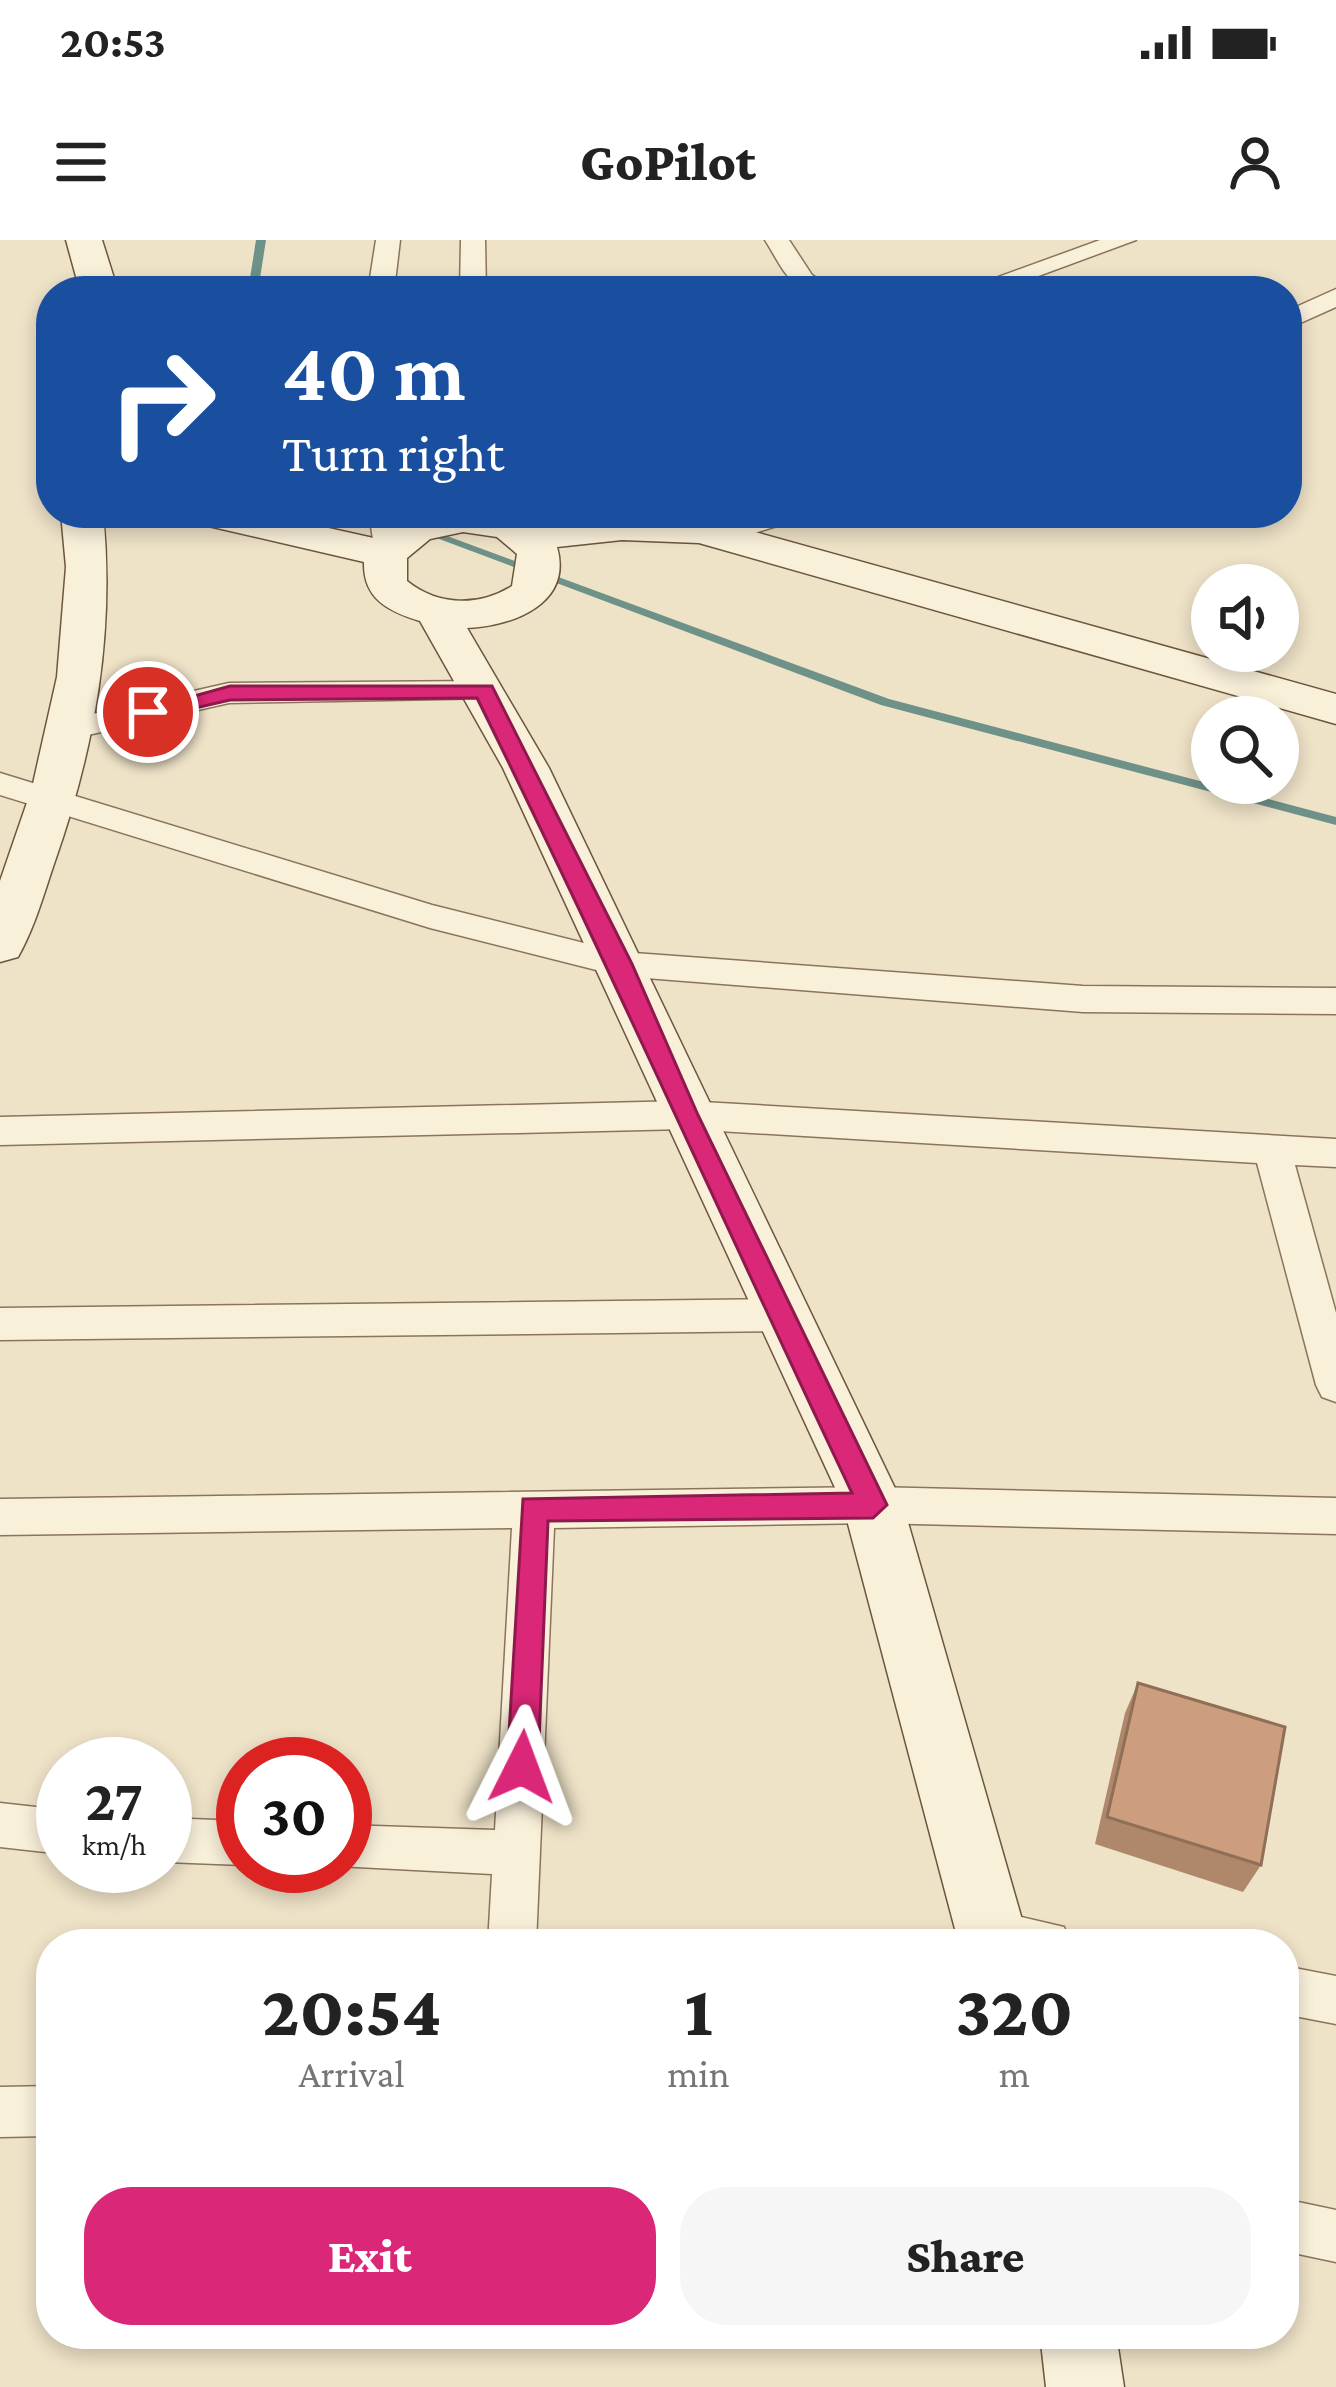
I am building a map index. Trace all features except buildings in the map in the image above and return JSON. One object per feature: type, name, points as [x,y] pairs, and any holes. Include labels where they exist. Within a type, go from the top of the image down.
[{"type":"street","points":[[84,240],[95,276]]},
{"type":"street","points":[[384,276],[388,240]]},
{"type":"street","points":[[473,240],[473,276]]},
{"type":"street","points":[[777,240],[805,276]]},
{"type":"street","points":[[1017,276],[1124,240]]},
{"type":"street","points":[[1302,314],[1336,297]]},
{"type":"street","points":[[0,944],[50,797],[80,682],[84,528]]},
{"type":"street","points":[[334,528],[385,534],[419,528]]},
{"type":"street","points":[[506,528],[527,537],[612,528]]},
{"type":"street","points":[[731,528],[1336,709]]},
{"type":"street","points":[[385,534],[385,585],[396,598],[438,616],[487,614],[527,594],[542,565],[527,537]]},
{"type":"street","points":[[438,616],[484,691],[620,964],[685,1115],[873,1505],[991,1929]]},
{"type":"street","points":[[66,730],[230,693],[484,691]]},
{"type":"street","points":[[0,784],[364,897],[620,964],[1083,999],[1336,1001]]},
{"type":"street","points":[[0,1131],[685,1115],[1336,1153]]},
{"type":"street","points":[[1271,1146],[1336,1385]]},
{"type":"street","points":[[0,1324],[784,1316]]},
{"type":"street","points":[[0,1517],[873,1505],[1336,1516]]},
{"type":"street","points":[[513,1929],[534,1508]]},
{"type":"street","points":[[0,1825],[36,1829]]},
{"type":"street","points":[[372,1847],[518,1853]]},
{"type":"street","points":[[1299,1993],[1336,2000]]},
{"type":"street","points":[[0,2112],[36,2111]]},
{"type":"street","points":[[1299,2228],[1336,2236]]},
{"type":"street","points":[[1080,2349],[1085,2387]]},
{"type":"waterway","points":[[255,276],[261,240]]},
{"type":"waterway","points":[[415,528],[885,702],[1336,821]]},
{"type":"route","points":[[148,712],[230,693],[484,691],[620,964],[685,1115],[873,1505],[534,1508],[522,1767]]}]
